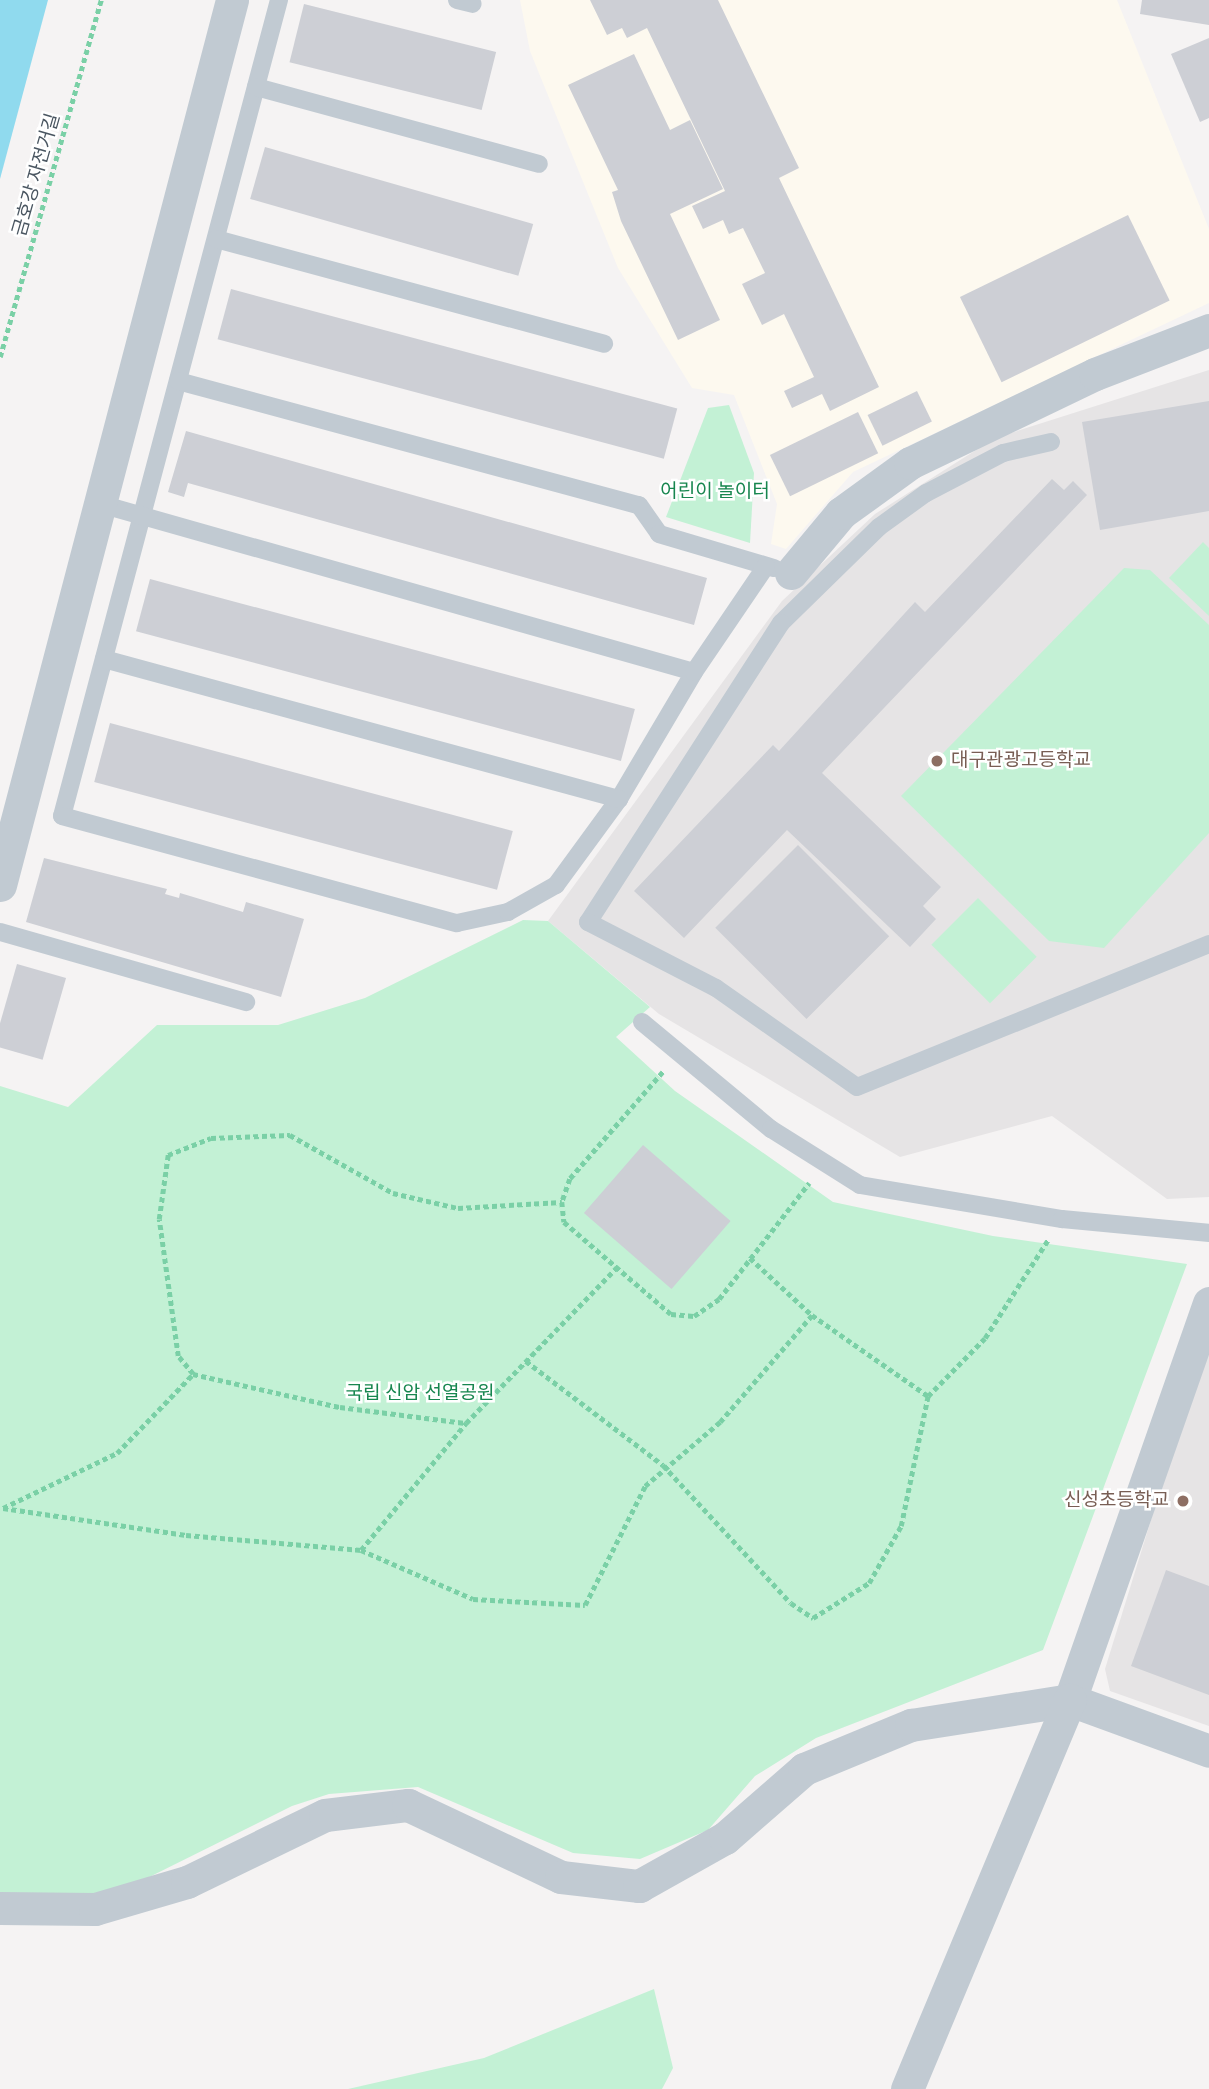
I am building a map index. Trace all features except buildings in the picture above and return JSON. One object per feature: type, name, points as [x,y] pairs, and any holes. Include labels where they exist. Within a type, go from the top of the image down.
[{"type":"street","points":[[0,885],[97,503],[232,0]]},
{"type":"street","points":[[778,569],[841,513],[910,463],[1083,379],[1209,330]]},
{"type":"street","points":[[907,2089],[1070,1700],[1209,1303]]},
{"type":"street","points":[[0,1909],[95,1909],[187,1882],[325,1815],[408,1805],[561,1877],[639,1886],[725,1838],[816,1764],[911,1725],[1070,1700],[1209,1751]]},
{"type":"lane","points":[[178,381],[639,505],[659,534],[778,569],[694,673],[620,799],[556,885],[508,912],[457,923],[62,816],[279,0]]},
{"type":"lane","points":[[257,87],[540,164]]},
{"type":"lane","points":[[216,239],[604,344]]},
{"type":"lane","points":[[1051,442],[1003,453],[926,493],[879,527],[780,623],[588,922],[716,988],[857,1087],[1209,944]]},
{"type":"lane","points":[[97,503],[143,519],[694,673]]},
{"type":"lane","points":[[104,659],[620,799]]},
{"type":"lane","points":[[0,932],[246,1002]]},
{"type":"lane","points":[[642,1022],[678,1055],[822,1166],[860,1185],[1062,1219],[1209,1233]]},
{"type":"path","name":"금호강 자전거길","points":[[0,357],[101,0]]},
{"type":"path","points":[[678,1055],[570,1179],[562,1202],[564,1222],[671,1314],[694,1316],[719,1299],[822,1166]]},
{"type":"path","points":[[466,1423],[340,1407],[193,1374],[178,1356],[159,1219],[168,1156],[211,1138],[290,1135],[393,1193],[458,1208],[562,1202]]},
{"type":"path","points":[[526,1361],[663,1465],[791,1603],[813,1618],[869,1583],[901,1526],[928,1396],[985,1338],[1062,1219]]},
{"type":"path","points":[[750,1258],[812,1315],[928,1396]]},
{"type":"path","points":[[361,1550],[466,1423],[617,1267]]},
{"type":"path","points":[[193,1374],[117,1453],[3,1508],[186,1535],[361,1550],[473,1599],[585,1605],[645,1486],[663,1465],[720,1422],[812,1315]]},
{"type":"shaded area","points":[[520,0],[1117,0],[1209,229],[1209,303],[853,472],[786,549],[771,544],[777,504],[734,395],[692,388],[618,268],[530,51]]},
{"type":"shaded area","name":"대구관광고등학교","points":[[1209,370],[1209,1197],[1167,1199],[1052,1116],[900,1157],[659,1014],[548,921],[782,601],[875,514],[995,438]]},
{"type":"shaded area","name":"신성초등학교","points":[[1209,1332],[1209,1726],[1110,1691],[1105,1669]]},
{"type":"green space","name":"어린이 놀이터","points":[[729,405],[754,473],[750,543],[666,517],[708,408]]},
{"type":"green space","points":[[1203,542],[1209,548],[1209,616],[1169,578]]},
{"type":"green space","points":[[1124,568],[1150,570],[1209,625],[1209,833],[1104,948],[1049,941],[901,796]]},
{"type":"green space","points":[[978,898],[1037,957],[990,1003],[931,945]]},
{"type":"green space","name":"국립 신암 선열공원","points":[[523,920],[548,921],[650,1007],[616,1037],[675,1091],[833,1202],[993,1236],[1187,1264],[1043,1650],[816,1738],[755,1776],[708,1830],[640,1859],[573,1853],[418,1787],[329,1794],[292,1806],[103,1900],[0,1895],[0,1086],[68,1107],[157,1025],[278,1025],[365,998]]},
{"type":"green space","points":[[654,1989],[673,2068],[662,2089],[348,2089],[484,2058]]},
{"type":"water","points":[[0,0],[48,0],[0,179]]},
{"type":"place","name":"대구관광고등학교","points":[[937,761]]},
{"type":"place","name":"신성초등학교","points":[[1183,1501]]}]
